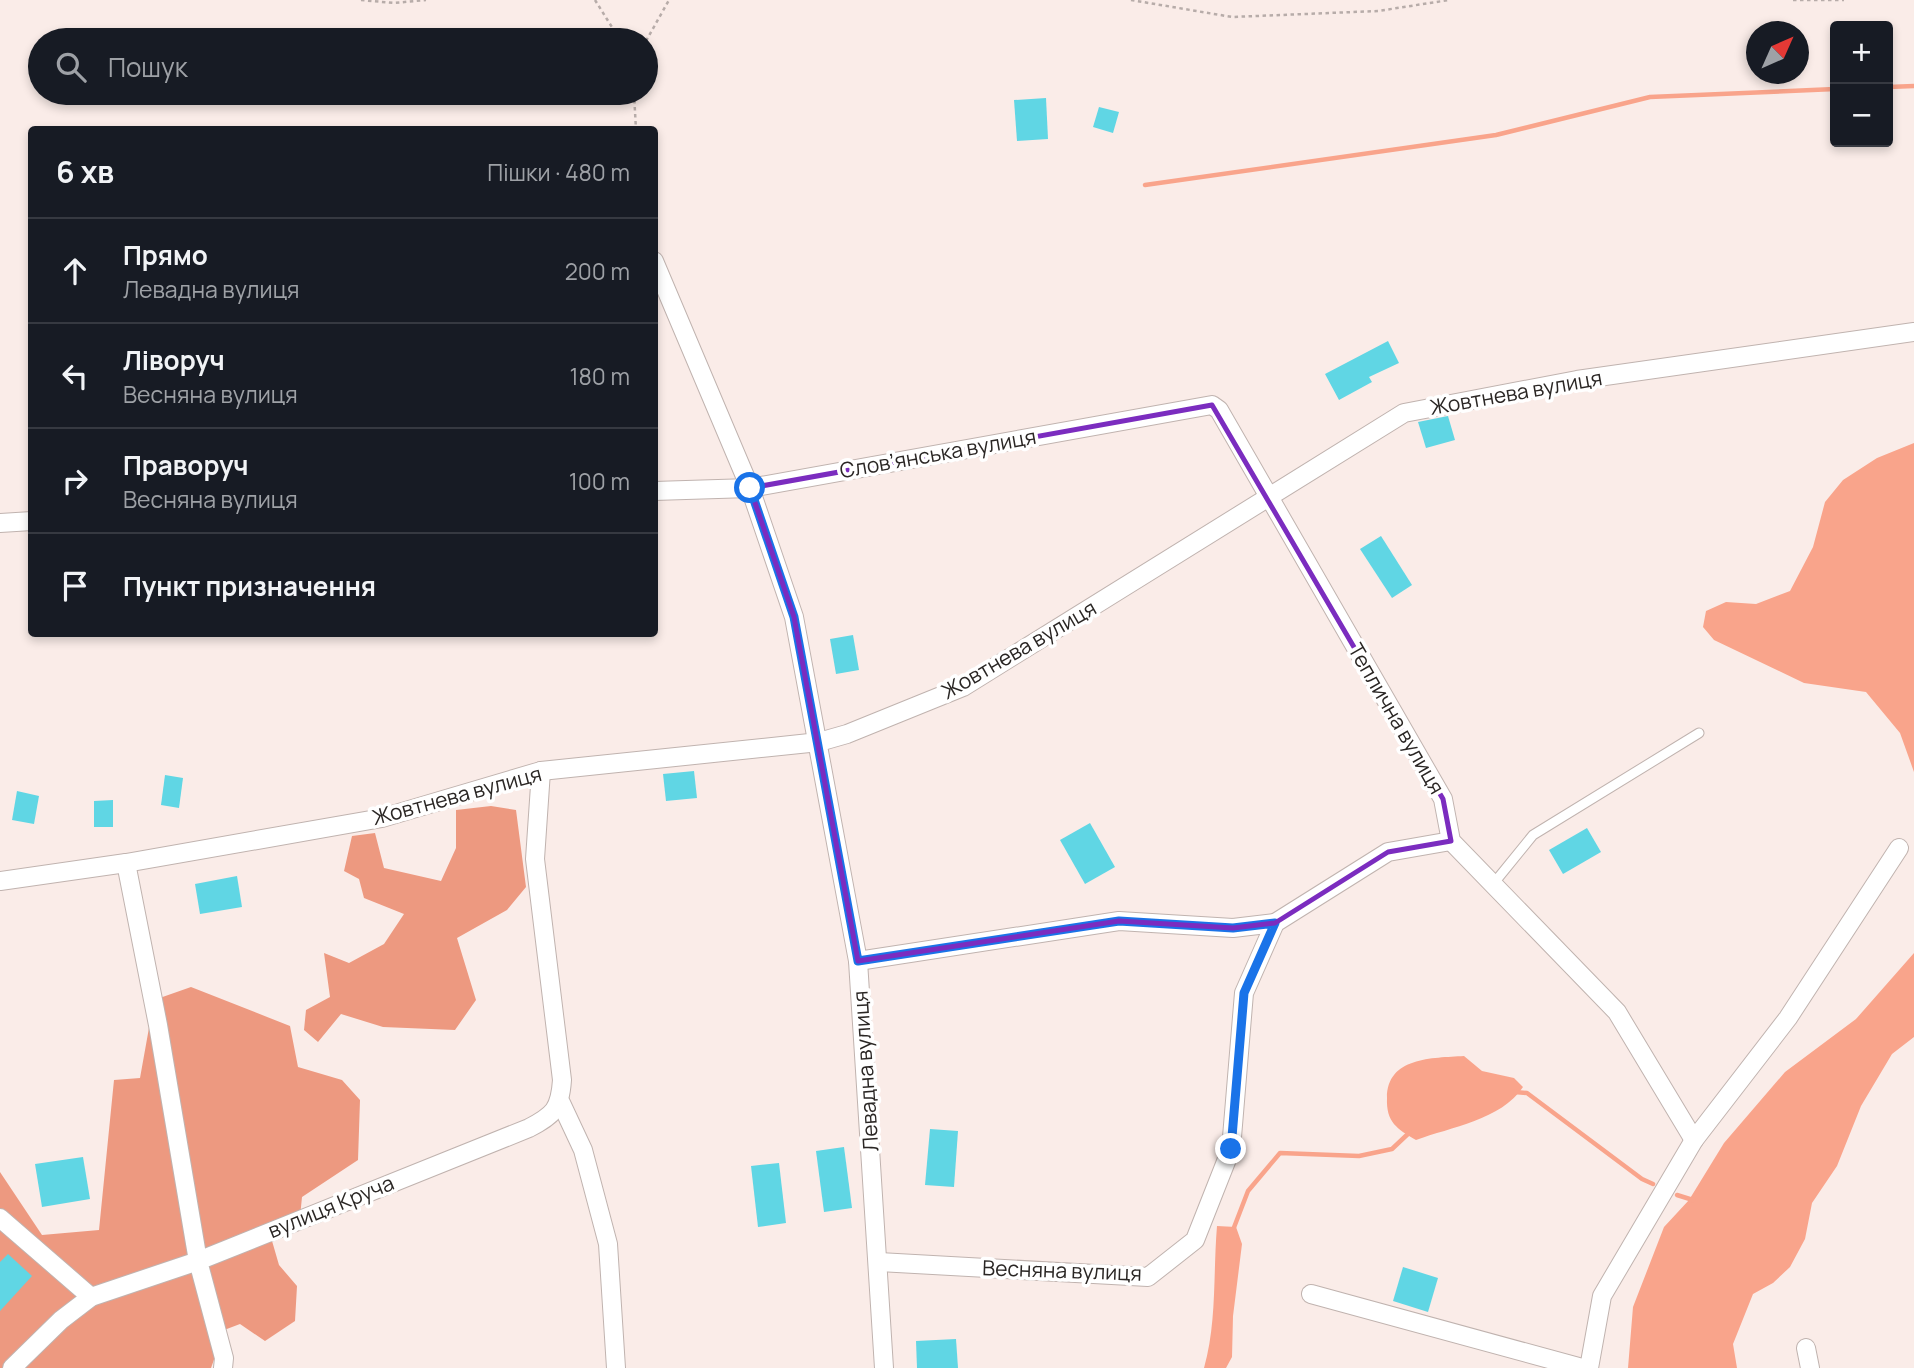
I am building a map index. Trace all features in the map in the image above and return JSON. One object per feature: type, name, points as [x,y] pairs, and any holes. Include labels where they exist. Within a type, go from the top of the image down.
[{"type":"street","name":"Левадна вулиця","points":[[658,270],[750,488],[794,617],[858,961],[884,1368]]},
{"type":"street","name":"Жовтнева вулиця","points":[[0,881],[126,863],[382,818],[541,771],[819,742],[846,734],[963,687],[1404,413],[1577,380],[1914,332]]},
{"type":"street","name":"Словʼянська вулиця","points":[[658,491],[750,488],[1205,406],[1212,405],[1219,410]]},
{"type":"street","name":"Теплична вулиця","points":[[1219,410],[1443,799],[1451,841]]},
{"type":"street","points":[[0,523],[28,521]]},
{"type":"street","points":[[541,771],[535,859],[562,1080],[561,1103],[583,1150],[608,1244],[616,1368]]},
{"type":"street","points":[[858,961],[1119,921],[1233,928],[1275,923],[1388,852],[1451,841],[1617,1012],[1694,1140]]},
{"type":"street","points":[[1589,1368],[1602,1296],[1694,1140],[1788,1018],[1899,848]]},
{"type":"street","points":[[126,863],[158,1026],[198,1261],[224,1358],[223,1368]]},
{"type":"street","name":"Весняна вулиця","points":[[879,1262],[1148,1277],[1195,1240],[1231,1149],[1244,993],[1275,923]]},
{"type":"street","name":"вулиця Круча","points":[[91,1297],[198,1261],[529,1128],[546,1119],[561,1103]]},
{"type":"street","points":[[0,1218],[91,1297],[12,1368]]},
{"type":"street","points":[[1311,1294],[1582,1368]]},
{"type":"street","points":[[1806,1348],[1810,1368]]},
{"type":"lane","points":[[1494,883],[1533,835],[1699,733]]},
{"type":"path","points":[[361,0],[394,3],[426,0]]},
{"type":"path","points":[[595,0],[612,28]]},
{"type":"path","points":[[653,28],[669,0]]},
{"type":"path","points":[[1131,0],[1232,18],[1378,10],[1449,0]]},
{"type":"path","points":[[1793,0],[1844,0]]},
{"type":"path","points":[[635,105],[636,126]]},
{"type":"highlighted area","points":[[1212,405],[1443,799],[1451,841],[1388,852],[1275,923],[1233,928],[1119,921],[858,961],[794,617],[750,488]]},
{"type":"shaded area","points":[[1914,443],[1914,772],[1900,733],[1866,692],[1804,683],[1714,640],[1703,627],[1706,611],[1726,602],[1756,604],[1790,591],[1813,547],[1825,502],[1843,480],[1877,458]]},
{"type":"shaded area","points":[[491,806],[516,810],[526,887],[507,910],[457,938],[476,1000],[455,1030],[383,1027],[341,1014],[318,1042],[304,1030],[306,1010],[330,997],[324,953],[349,963],[384,944],[404,914],[364,898],[359,879],[344,871],[352,836],[375,833],[384,868],[441,881],[456,848],[456,810]]},
{"type":"shaded area","points":[[1914,953],[1914,1037],[1892,1054],[1861,1106],[1837,1166],[1812,1203],[1805,1239],[1790,1267],[1773,1283],[1753,1294],[1733,1344],[1737,1368],[1628,1368],[1633,1307],[1664,1227],[1689,1200],[1724,1143],[1785,1072],[1856,1019]]},
{"type":"shaded area","points":[[191,987],[290,1026],[298,1067],[342,1080],[360,1100],[358,1160],[302,1197],[300,1217],[270,1234],[279,1265],[297,1286],[295,1321],[265,1341],[240,1324],[211,1335],[216,1354],[211,1368],[0,1368],[0,1172],[42,1235],[99,1230],[114,1080],[140,1078],[154,1000]]},
{"type":"shaded area","points":[[1464,1056],[1482,1071],[1514,1078],[1523,1087],[1514,1098],[1489,1115],[1459,1126],[1416,1140],[1398,1128],[1388,1113],[1387,1106],[1389,1085],[1395,1074],[1414,1062]]},
{"type":"shaded area","points":[[1217,1226],[1236,1227],[1242,1244],[1233,1316],[1232,1357],[1226,1368],[1204,1368],[1213,1316]]},
{"type":"building","points":[[1046,98],[1048,139],[1017,141],[1014,100]]},
{"type":"building","points":[[1099,107],[1119,112],[1113,133],[1093,127]]},
{"type":"building","points":[[1388,341],[1399,363],[1369,377],[1372,382],[1339,400],[1325,374]]},
{"type":"building","points":[[1448,416],[1455,440],[1426,448],[1418,422]]},
{"type":"building","points":[[1381,536],[1412,585],[1392,598],[1360,549]]},
{"type":"building","points":[[853,635],[859,670],[836,674],[830,639]]},
{"type":"building","points":[[694,771],[697,798],[666,801],[663,774]]},
{"type":"building","points":[[165,775],[183,778],[179,808],[161,805]]},
{"type":"building","points":[[17,791],[39,796],[34,824],[12,820]]},
{"type":"building","points":[[113,800],[113,827],[94,827],[94,801]]},
{"type":"building","points":[[1090,823],[1115,867],[1085,884],[1060,840]]},
{"type":"building","points":[[1587,828],[1601,852],[1563,874],[1549,850]]},
{"type":"building","points":[[237,876],[242,907],[200,914],[195,884]]},
{"type":"building","points":[[930,1129],[958,1131],[954,1187],[925,1185]]},
{"type":"building","points":[[844,1147],[852,1208],[824,1212],[816,1151]]},
{"type":"building","points":[[83,1157],[90,1199],[42,1207],[35,1164]]},
{"type":"building","points":[[779,1163],[786,1223],[758,1227],[751,1166]]},
{"type":"building","points":[[8,1254],[32,1276],[0,1311],[0,1262]]},
{"type":"building","points":[[1403,1267],[1438,1278],[1428,1312],[1393,1301]]},
{"type":"building","points":[[956,1339],[958,1368],[917,1368],[916,1341]]},
{"type":"waterway","points":[[1893,87],[1914,86]]},
{"type":"waterway","points":[[1145,185],[1496,135],[1650,97],[1830,89]]},
{"type":"waterway","points":[[1515,1092],[1527,1093],[1642,1179],[1653,1184]]},
{"type":"waterway","points":[[1233,1230],[1248,1191],[1280,1153],[1359,1156],[1392,1149],[1410,1132]]},
{"type":"waterway","points":[[1677,1195],[1693,1200]]},
{"type":"route","points":[[750,488],[794,617],[858,961],[1119,921],[1233,928],[1275,923],[1244,993],[1231,1149]]}]
